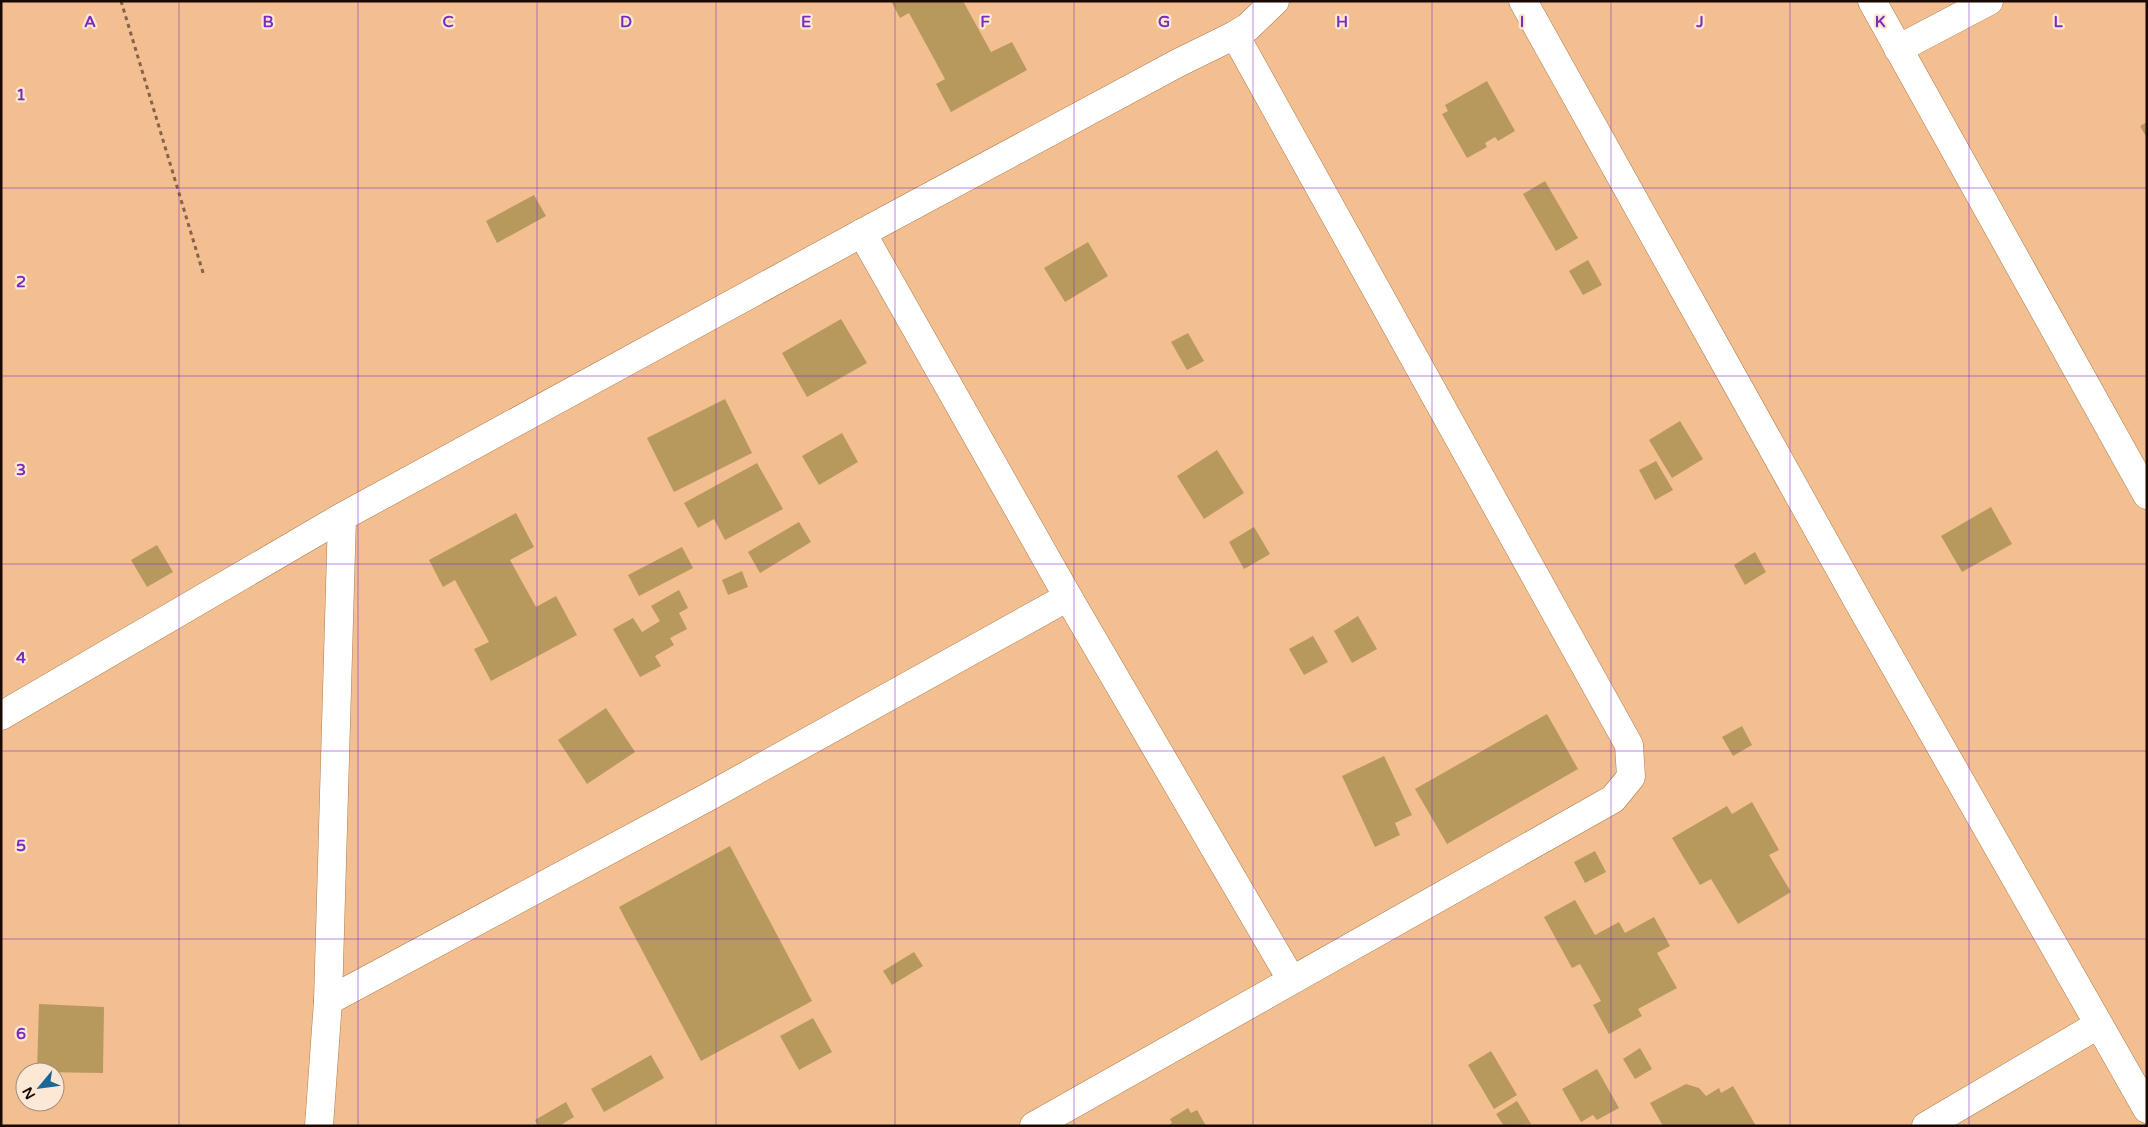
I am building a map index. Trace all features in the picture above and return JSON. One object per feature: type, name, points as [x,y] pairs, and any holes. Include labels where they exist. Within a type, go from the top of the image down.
[{"type":"street","points":[[1,716],[342,517],[862,233],[1178,63],[1234,36],[1248,27],[1275,1]]},
{"type":"street","points":[[1523,1],[1860,604],[2147,1109]]},
{"type":"street","points":[[1872,1],[2147,495]]},
{"type":"street","points":[[1898,49],[1989,1]]},
{"type":"street","points":[[1038,1125],[1613,799],[1631,777],[1629,744],[1234,36]]},
{"type":"street","points":[[862,233],[1068,597],[1291,980]]},
{"type":"street","points":[[320,1126],[328,1002],[342,517]]},
{"type":"street","points":[[328,1002],[708,797],[1068,597]]},
{"type":"street","points":[[1926,1126],[2098,1025]]},
{"type":"path","points":[[120,1],[204,276]]},
{"type":"building","points":[[891,1],[963,1],[991,52],[1012,42],[1027,70],[951,112],[936,84],[945,79],[909,13],[900,18]]},
{"type":"building","points":[[1487,81],[1515,131],[1498,141],[1495,137],[1485,143],[1487,147],[1467,158],[1442,114],[1448,111],[1445,105]]},
{"type":"building","points":[[2147,122],[2147,138],[2140,126]]},
{"type":"building","points":[[1545,181],[1578,238],[1556,251],[1523,194]]},
{"type":"building","points":[[534,195],[546,216],[497,243],[486,221]]},
{"type":"building","points":[[1088,242],[1108,276],[1065,302],[1044,268]]},
{"type":"building","points":[[1588,260],[1602,285],[1583,295],[1569,271]]},
{"type":"building","points":[[841,319],[867,363],[807,397],[782,353]]},
{"type":"building","points":[[1188,333],[1204,361],[1187,370],[1171,342]]},
{"type":"building","points":[[725,399],[752,453],[674,492],[647,438]]},
{"type":"building","points":[[1680,421],[1703,459],[1672,478],[1649,440]]},
{"type":"building","points":[[842,433],[858,462],[819,485],[802,456]]},
{"type":"building","points":[[1217,450],[1244,493],[1204,519],[1177,476]]},
{"type":"building","points":[[1656,461],[1673,490],[1655,500],[1639,470]]},
{"type":"building","points":[[757,463],[783,509],[725,540],[714,519],[698,528],[684,503]]},
{"type":"building","points":[[1991,507],[2012,544],[1962,572],[1941,536]]},
{"type":"building","points":[[516,513],[534,547],[510,560],[536,607],[556,596],[577,635],[491,681],[474,649],[489,642],[455,580],[443,587],[429,560]]},
{"type":"building","points":[[799,522],[811,542],[760,573],[748,552]]},
{"type":"building","points":[[1254,527],[1270,554],[1244,569],[1229,542]]},
{"type":"building","points":[[157,545],[173,572],[147,587],[131,560]]},
{"type":"building","points":[[682,547],[693,568],[639,596],[628,575]]},
{"type":"building","points":[[1755,552],[1766,572],[1745,585],[1734,565]]},
{"type":"building","points":[[742,571],[748,587],[728,595],[722,580]]},
{"type":"building","points":[[679,590],[688,608],[679,613],[687,629],[670,638],[674,645],[655,656],[661,666],[640,677],[613,629],[633,618],[642,632],[660,621],[651,606]]},
{"type":"building","points":[[1358,616],[1377,649],[1352,663],[1334,631]]},
{"type":"building","points":[[1313,636],[1328,662],[1304,675],[1289,649]]},
{"type":"building","points":[[606,708],[635,752],[587,784],[558,740]]},
{"type":"building","points":[[1547,714],[1578,769],[1447,844],[1415,789]]},
{"type":"building","points":[[1742,726],[1752,745],[1733,756],[1722,737]]},
{"type":"building","points":[[1384,756],[1412,815],[1395,823],[1400,835],[1375,847],[1342,776]]},
{"type":"building","points":[[1752,802],[1779,850],[1769,855],[1791,892],[1738,924],[1711,879],[1700,885],[1672,838],[1727,806],[1732,814]]},
{"type":"building","points":[[730,846],[812,1001],[701,1061],[619,907]]},
{"type":"building","points":[[1595,851],[1606,872],[1585,883],[1574,862]]},
{"type":"building","points":[[1575,900],[1595,935],[1619,922],[1625,933],[1654,917],[1670,946],[1657,953],[1677,988],[1638,1009],[1642,1016],[1609,1034],[1593,1005],[1601,1001],[1580,964],[1572,968],[1544,917]]},
{"type":"building","points":[[914,952],[923,966],[892,985],[883,971]]},
{"type":"building","points":[[39,1004],[104,1007],[103,1073],[65,1072],[65,1062],[37,1062]]},
{"type":"building","points":[[813,1018],[832,1052],[799,1070],[780,1036]]},
{"type":"building","points":[[1640,1048],[1652,1069],[1635,1079],[1623,1059]]},
{"type":"building","points":[[1491,1051],[1517,1095],[1494,1109],[1468,1065]]},
{"type":"building","points":[[651,1055],[664,1078],[604,1112],[591,1089]]},
{"type":"building","points":[[1597,1069],[1619,1108],[1597,1120],[1593,1115],[1581,1122],[1562,1089]]},
{"type":"building","points":[[1686,1084],[1699,1088],[1706,1096],[1719,1088],[1721,1093],[1733,1086],[1756,1126],[1663,1126],[1650,1103]]},
{"type":"building","points":[[1517,1101],[1531,1124],[1504,1126],[1496,1114]]},
{"type":"building","points":[[566,1102],[574,1117],[559,1126],[538,1126],[535,1120]]},
{"type":"building","points":[[1188,1108],[1191,1113],[1197,1110],[1206,1126],[1167,1126],[1172,1123],[1170,1119]]}]
